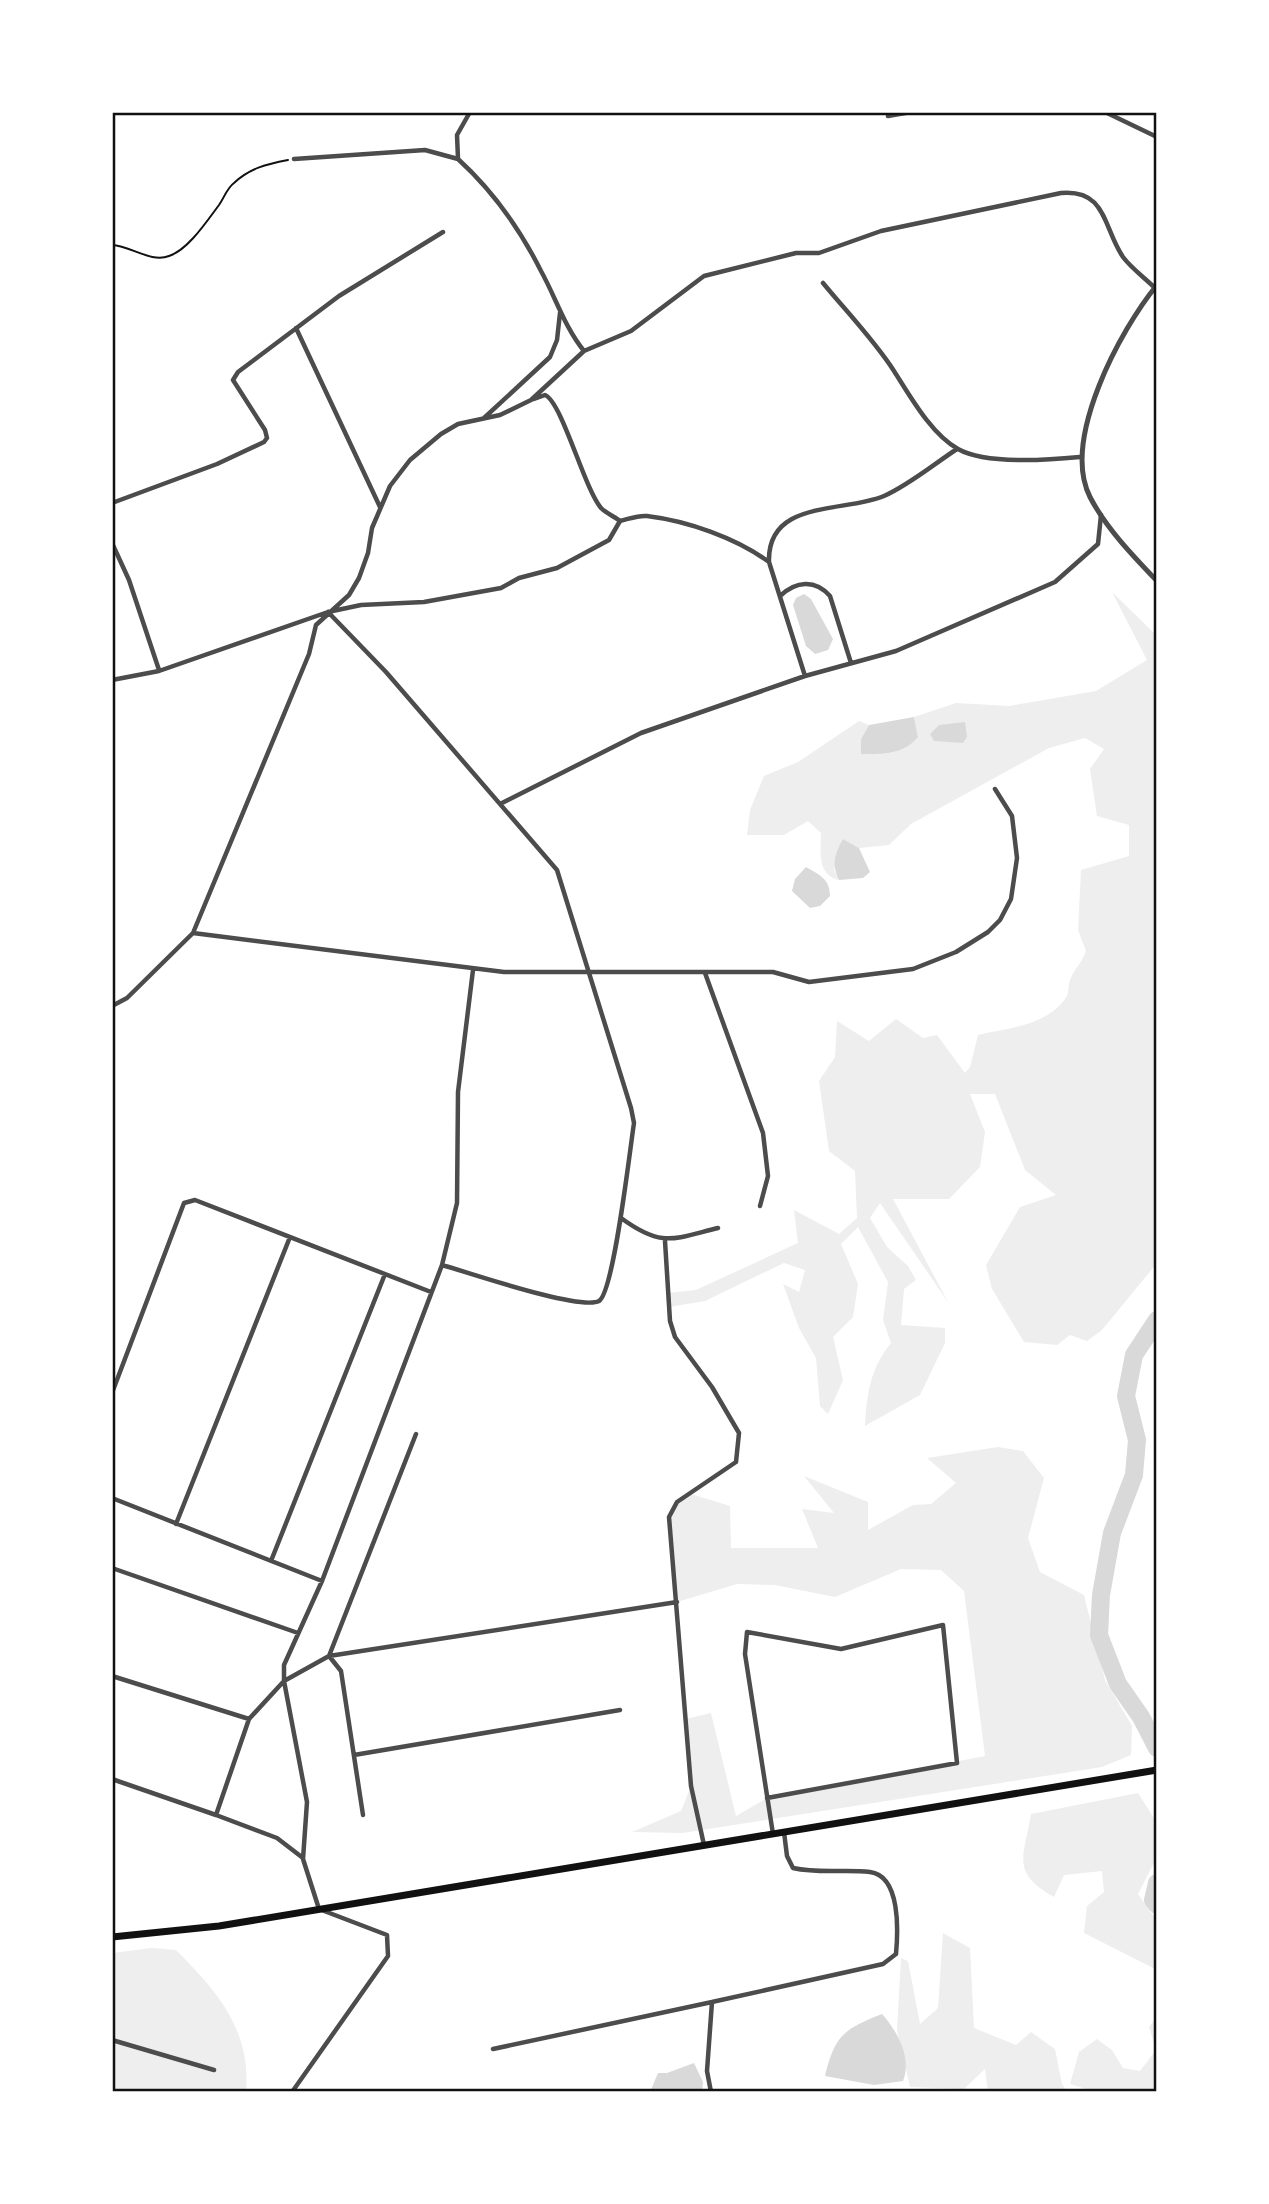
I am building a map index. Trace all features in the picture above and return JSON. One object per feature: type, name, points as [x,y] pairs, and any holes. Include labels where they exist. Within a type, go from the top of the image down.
[{"type":"main road","points":[[112,1937],[219,1926],[1157,1770]]},
{"type":"street","points":[[458,159],[457,135],[470,112]]},
{"type":"street","points":[[888,116],[911,112]]},
{"type":"street","points":[[1104,112],[1157,137]]},
{"type":"street","points":[[293,159],[425,150],[458,159],[499,200],[541,270],[568,331],[584,351]]},
{"type":"street","points":[[531,400],[584,351],[631,331],[704,276],[796,253],[819,253],[881,231],[1060,193],[1078,192],[1092,201],[1105,215],[1124,257],[1156,287],[1099,384],[1080,457],[1089,496],[1157,581]]},
{"type":"street","points":[[112,503],[217,464],[264,442],[267,438],[265,430],[233,380],[238,372],[339,296],[443,232]]},
{"type":"street","points":[[823,282],[893,370],[910,402],[957,449],[977,456],[1007,458],[1080,457]]},
{"type":"street","points":[[484,418],[550,357],[557,340],[560,312]]},
{"type":"street","points":[[296,328],[380,508]]},
{"type":"street","points":[[112,1006],[127,998],[193,933],[309,654],[316,625],[349,595],[359,578],[380,508],[390,486],[410,460],[426,445],[458,424],[500,415],[545,395],[555,403],[573,453],[601,509],[620,521],[644,516],[680,523],[754,551],[769,562]]},
{"type":"street","points":[[805,676],[769,562],[769,547],[775,533],[787,522],[807,513],[883,496],[957,449]]},
{"type":"street","points":[[502,803],[640,733],[805,676],[896,652],[1055,582],[1098,544],[1101,514]]},
{"type":"street","points":[[112,680],[159,671],[328,612],[361,604],[424,602],[501,588],[519,578],[557,568],[609,540],[620,521]]},
{"type":"street","points":[[112,543],[129,580],[159,671]]},
{"type":"street","points":[[780,596],[791,586],[803,584],[824,589],[831,596],[851,663]]},
{"type":"street","points":[[328,612],[502,803],[557,870],[628,1095],[634,1123],[621,1218],[607,1290],[600,1300],[593,1303],[558,1298],[442,1265]]},
{"type":"street","points":[[193,933],[473,970],[536,974],[587,970],[773,972],[809,982],[913,969],[975,942],[1000,920],[1016,880],[1016,838],[1012,816],[996,789]]},
{"type":"street","points":[[292,2092],[387,1956],[387,1935],[318,1909],[303,1859],[307,1802],[284,1681],[284,1665],[322,1581],[442,1265],[457,1203],[458,1092],[473,970]]},
{"type":"street","points":[[705,973],[763,1133],[768,1175],[760,1206]]},
{"type":"street","points":[[112,1393],[184,1203],[195,1200],[431,1292]]},
{"type":"street","points":[[621,1218],[635,1228],[665,1241],[718,1228]]},
{"type":"street","points":[[176,1524],[290,1237]]},
{"type":"street","points":[[665,1241],[670,1321],[675,1337],[712,1387],[739,1433],[736,1462],[677,1502],[669,1517],[691,1786],[704,1845]]},
{"type":"street","points":[[271,1561],[384,1274]]},
{"type":"street","points":[[329,1656],[416,1434]]},
{"type":"street","points":[[112,1498],[322,1581]]},
{"type":"street","points":[[112,1568],[298,1633]]},
{"type":"street","points":[[216,1815],[249,1719],[284,1681],[329,1656],[677,1602]]},
{"type":"street","points":[[767,1798],[957,1763],[943,1625],[841,1649],[747,1632],[745,1654],[767,1798],[773,1834]]},
{"type":"street","points":[[329,1656],[341,1671],[363,1815]]},
{"type":"street","points":[[112,1676],[249,1719]]},
{"type":"street","points":[[354,1755],[620,1710]]},
{"type":"street","points":[[112,1779],[276,1838],[303,1859]]},
{"type":"street","points":[[492,2049],[883,1964],[896,1954],[899,1921],[888,1884],[873,1872],[816,1873],[793,1868],[787,1856],[784,1832]]},
{"type":"street","points":[[711,2092],[707,2071],[712,2002]]},
{"type":"street","points":[[112,2040],[214,2070]]},
{"type":"path","points":[[112,245],[139,250],[150,257],[169,257],[182,248],[232,184],[258,166],[293,159]]},
{"type":"shaded area","points":[[1112,592],[1157,636],[1157,1263],[1102,1330],[1087,1341],[1070,1335],[1057,1345],[1024,1342],[992,1289],[986,1265],[1020,1207],[1056,1195],[1025,1170],[995,1094],[970,1094],[985,1132],[980,1167],[949,1199],[893,1199],[948,1302],[880,1203],[870,1218],[887,1247],[908,1266],[916,1280],[904,1289],[901,1325],[945,1328],[945,1343],[920,1395],[865,1426],[874,1372],[891,1343],[883,1320],[888,1282],[858,1227],[841,1244],[858,1284],[853,1317],[833,1337],[843,1380],[828,1414],[820,1406],[816,1358],[799,1328],[783,1284],[799,1292],[805,1270],[784,1263],[705,1301],[669,1307],[668,1293],[696,1290],[798,1243],[794,1210],[839,1234],[857,1218],[855,1171],[829,1151],[819,1081],[835,1057],[837,1021],[869,1041],[896,1019],[923,1038],[937,1035],[965,1073],[970,1067],[978,1035],[1038,1020],[1059,1006],[1067,996],[1070,980],[1086,951],[1078,930],[1081,870],[1129,856],[1129,825],[1097,816],[1090,769],[1104,749],[1085,738],[1049,748],[911,824],[889,845],[859,848],[843,839],[834,870],[839,880],[826,873],[821,861],[821,833],[808,821],[784,835],[747,835],[750,810],[764,776],[798,762],[859,721],[869,725],[861,739],[918,737],[914,717],[956,703],[1009,706],[1096,691],[1147,660]]},
{"type":"shaded area","points":[[804,594],[811,599],[833,639],[828,650],[815,654],[806,646],[793,605],[796,598]]},
{"type":"shaded area","points":[[914,717],[918,737],[912,743],[892,752],[861,754],[861,739],[869,725]]},
{"type":"shaded area","points":[[965,722],[967,737],[963,743],[934,741],[930,734],[939,725]]},
{"type":"shaded area","points":[[843,839],[859,848],[870,872],[863,878],[839,880],[835,859]]},
{"type":"shaded area","points":[[806,867],[820,875],[828,885],[830,896],[820,906],[810,908],[792,891],[795,879]]},
{"type":"shaded area","points":[[998,1447],[1023,1451],[1044,1478],[1028,1538],[1040,1572],[1084,1595],[1105,1680],[1132,1726],[1131,1755],[1102,1767],[683,1833],[632,1832],[681,1811],[691,1786],[686,1719],[711,1713],[736,1816],[767,1798],[985,1756],[964,1591],[941,1570],[901,1569],[835,1597],[775,1585],[737,1584],[677,1602],[669,1517],[677,1502],[691,1494],[730,1506],[731,1548],[818,1548],[802,1509],[834,1513],[804,1476],[868,1502],[868,1530],[913,1505],[931,1504],[956,1483],[927,1458]]},
{"type":"shaded area","points":[[1138,1793],[1157,1823],[1156,1859],[1138,1894],[1157,1921],[1157,1970],[1084,1933],[1087,1906],[1104,1892],[1102,1871],[1064,1875],[1054,1897],[1031,1880],[1023,1862],[1031,1814]]},
{"type":"shaded area","points":[[943,1933],[970,1948],[974,2028],[1016,2045],[1031,2032],[1055,2049],[1062,2084],[1067,2092],[988,2092],[985,2069],[964,2089],[910,2087],[897,2030],[901,1958],[908,1961],[920,2024],[938,2008]]},
{"type":"shaded area","points":[[152,1948],[176,1950],[205,1981],[229,2013],[243,2050],[246,2092],[112,2092],[112,1953]]},
{"type":"shaded area","points":[[882,2014],[905,2054],[903,2081],[874,2085],[825,2076],[833,2051],[843,2035],[858,2024]]},
{"type":"shaded area","points":[[1157,2016],[1157,2082],[1151,2092],[1096,2092],[1070,2084],[1079,2052],[1097,2039],[1112,2050],[1123,2068],[1140,2071],[1156,2050],[1149,2027]]},
{"type":"shaded area","points":[[694,2063],[703,2082],[702,2092],[650,2092],[658,2073],[667,2073]]},
{"type":"waterway","points":[[1157,1320],[1134,1355],[1126,1396],[1137,1440],[1134,1475],[1112,1533],[1101,1595],[1099,1635],[1118,1684],[1141,1717],[1157,1748]]},
{"type":"waterway","points":[[1157,1883],[1153,1900],[1157,1905]]}]
